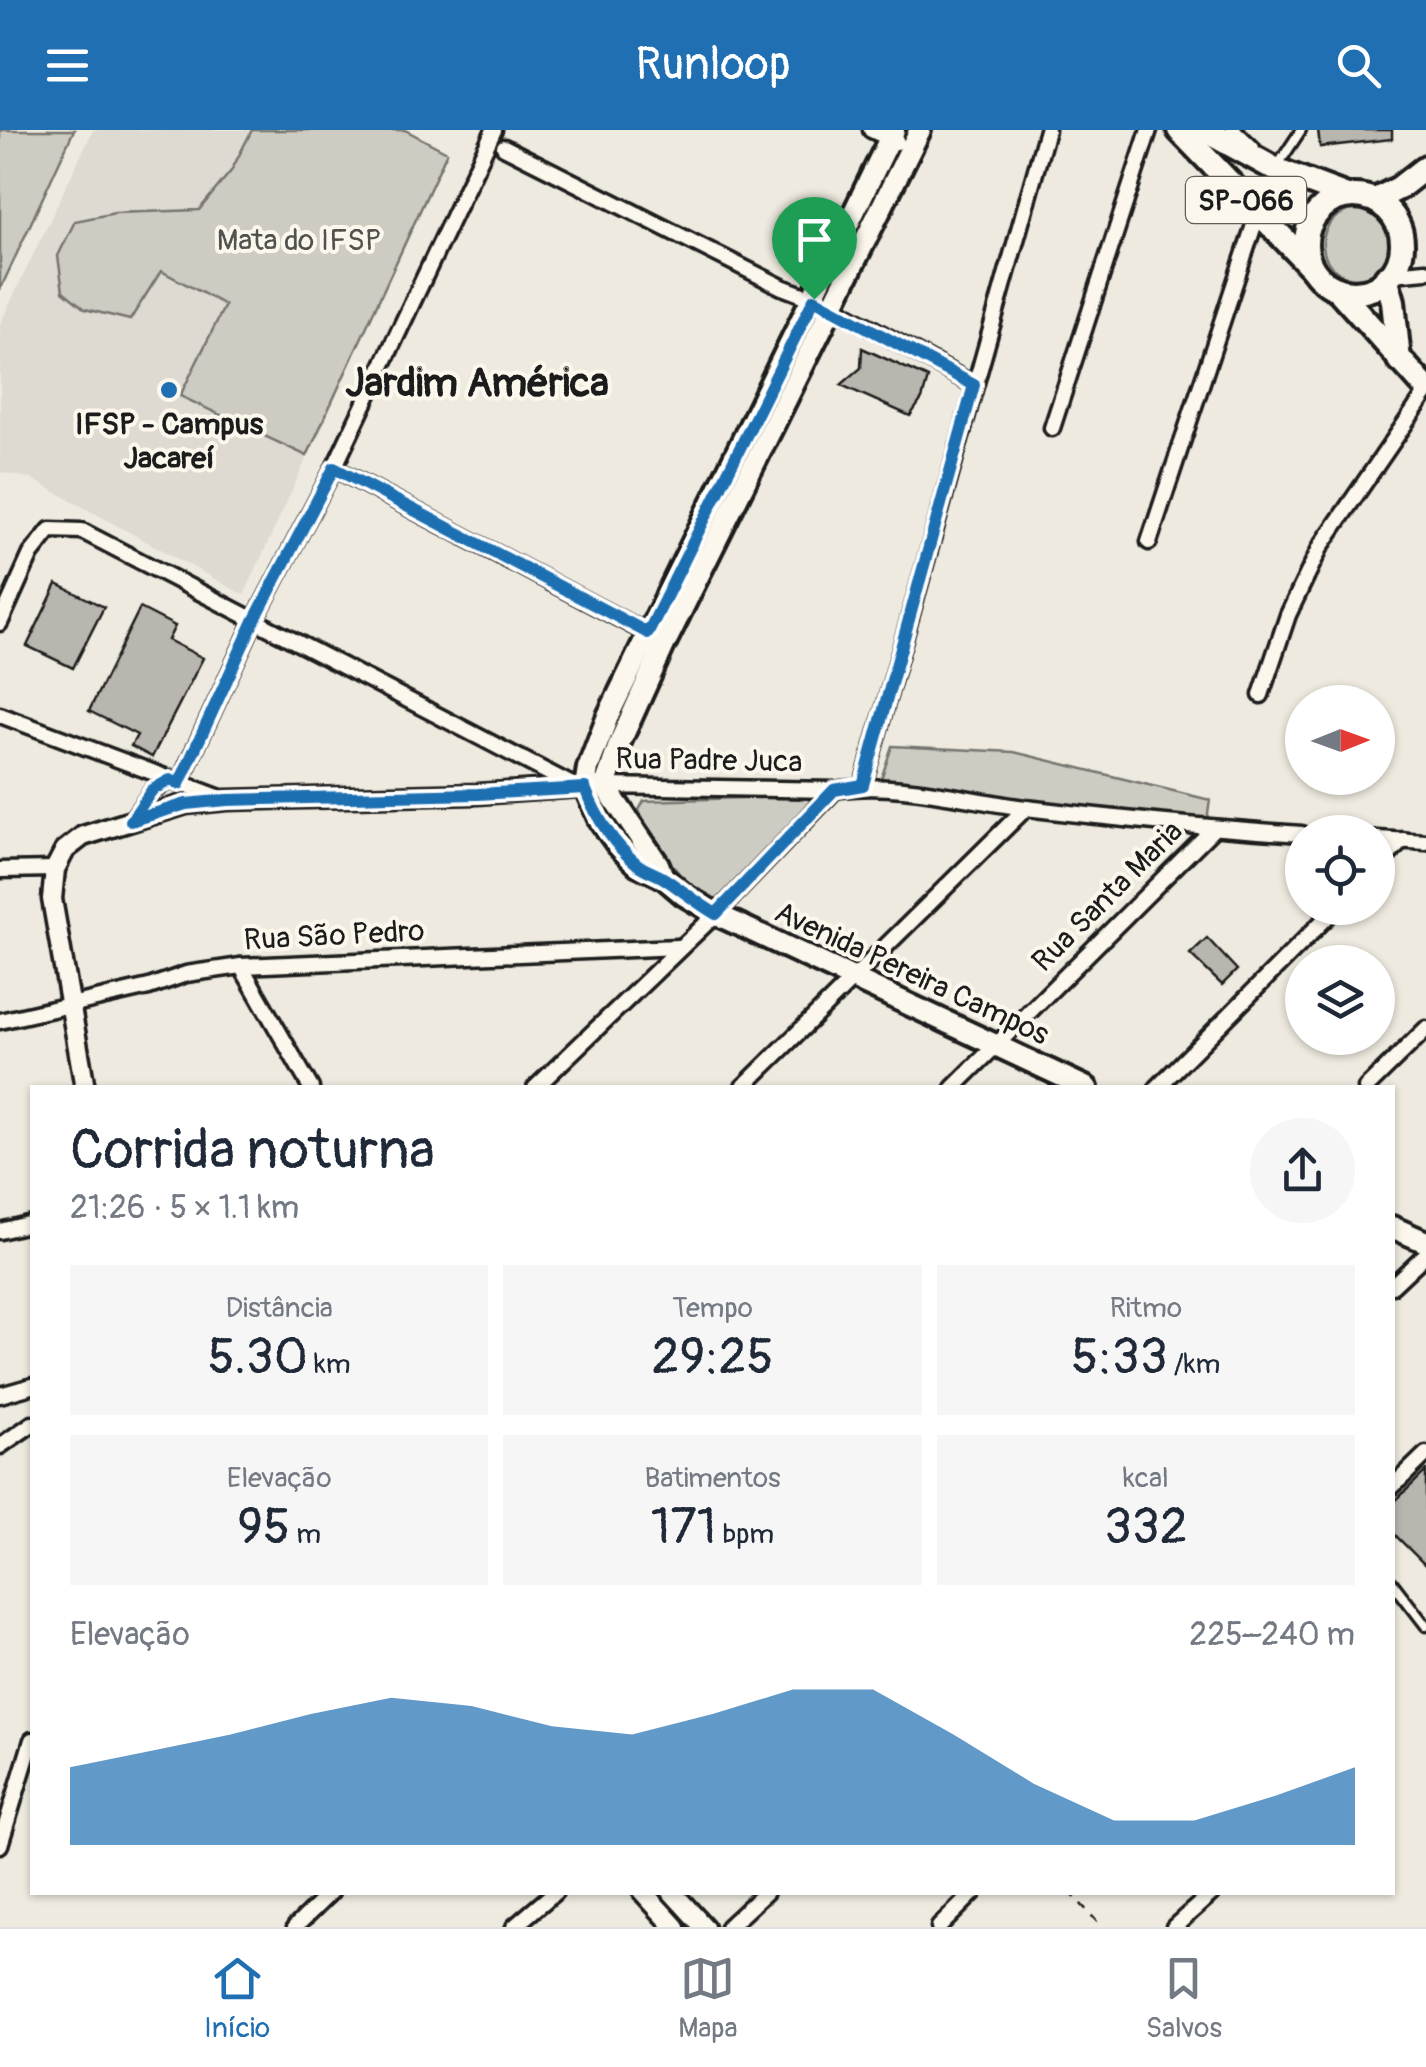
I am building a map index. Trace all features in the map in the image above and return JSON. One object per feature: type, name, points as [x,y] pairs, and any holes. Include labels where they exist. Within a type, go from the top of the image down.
[{"type":"main road","name":"SP-066","points":[[1179,130],[1314,270]]},
{"type":"main road","name":"SP-066","points":[[1204,130],[1275,169],[1346,196]]},
{"type":"main road","points":[[588,786],[620,742],[823,303],[885,133]]},
{"type":"main road","points":[[588,786],[588,768],[608,716],[648,633],[823,303],[916,139]]},
{"type":"main road","points":[[1374,200],[1426,168]]},
{"type":"main road","points":[[1337,289],[1363,291],[1376,287],[1389,276],[1401,255],[1395,218],[1374,200],[1346,196],[1329,202],[1315,216],[1307,233],[1307,252],[1314,270],[1337,289],[1426,391]]},
{"type":"main road","points":[[1389,276],[1399,360]]},
{"type":"main road","name":"Avenida Pereira Campos","points":[[588,786],[599,819],[616,843],[638,865],[663,877],[684,896],[850,979],[1081,1085]]},
{"type":"main road","points":[[1395,1228],[1426,1242]]},
{"type":"street","points":[[131,821],[152,790],[174,782],[334,468],[494,130]]},
{"type":"street","points":[[863,785],[1047,130]]},
{"type":"street","points":[[1052,428],[1148,130]]},
{"type":"street","points":[[1232,130],[1275,169]]},
{"type":"street","points":[[885,133],[916,139]]},
{"type":"street","points":[[504,147],[782,287],[823,303],[974,385]]},
{"type":"street","points":[[1149,542],[1258,213]]},
{"type":"street","points":[[1389,276],[1426,271]]},
{"type":"street","points":[[1262,695],[1288,615],[1321,546],[1426,391]]},
{"type":"street","points":[[334,468],[648,633]]},
{"type":"street","points":[[0,624],[39,541],[50,530],[82,531],[588,786]]},
{"type":"street","points":[[0,715],[227,800]]},
{"type":"street","name":"Rua Padre Juca","points":[[55,868],[65,850],[84,836],[186,804],[478,794],[588,786],[834,790],[863,785],[1026,808],[1285,833]]},
{"type":"street","points":[[539,1085],[716,914],[834,790]]},
{"type":"street","points":[[745,1085],[1026,808]]},
{"type":"street","name":"Rua Santa Maria","points":[[956,1085],[1214,828]]},
{"type":"street","points":[[1395,840],[1426,842]]},
{"type":"street","points":[[1395,848],[1403,840]]},
{"type":"street","points":[[0,870],[55,868],[52,899],[84,1085]]},
{"type":"street","points":[[1159,1085],[1319,925]]},
{"type":"street","name":"Rua São Pedro","points":[[0,1022],[186,974],[241,966],[678,947]]},
{"type":"street","points":[[241,966],[309,1085]]},
{"type":"street","points":[[1369,1085],[1426,1029]]},
{"type":"street","points":[[0,1230],[30,1223]]},
{"type":"street","points":[[1395,1283],[1426,1254]]},
{"type":"street","points":[[0,1394],[30,1386]]},
{"type":"street","points":[[0,1446],[30,1425]]},
{"type":"street","points":[[1395,1484],[1426,1454]]},
{"type":"street","points":[[0,1845],[30,1747]]},
{"type":"street","points":[[295,1927],[328,1895]]},
{"type":"street","points":[[514,1927],[551,1895]]},
{"type":"street","points":[[646,1895],[675,1927]]},
{"type":"street","points":[[675,1895],[704,1927]]},
{"type":"street","points":[[728,1927],[763,1895]]},
{"type":"street","points":[[940,1927],[971,1895]]},
{"type":"street","points":[[1174,1927],[1211,1895]]},
{"type":"lane","points":[[1275,169],[1301,130]]},
{"type":"lane","points":[[1395,1586],[1426,1626]]},
{"type":"path","points":[[1073,1895],[1102,1927]]},
{"type":"shaded area","name":"IFSP - Campus Jacareí","points":[[93,130],[405,130],[447,152],[244,595],[32,479],[0,472],[0,324]]},
{"type":"green space","points":[[0,130],[74,130],[0,290]]},
{"type":"green space","name":"Mata do IFSP","points":[[252,130],[405,130],[447,152],[307,456],[180,396],[225,305],[161,271],[130,320],[85,309],[63,291],[58,256],[75,221],[115,213],[199,210],[231,171]]},
{"type":"green space","points":[[1357,210],[1381,220],[1391,244],[1381,268],[1357,278],[1333,268],[1323,244],[1333,220]]},
{"type":"green space","points":[[892,746],[1014,752],[1210,800],[1207,821],[1035,803],[881,779]]},
{"type":"green space","points":[[806,796],[810,801],[728,898],[717,902],[705,900],[689,885],[658,844],[639,810],[644,801]]},
{"type":"building","points":[[1318,130],[1392,130],[1392,139],[1320,147]]},
{"type":"building","points":[[862,348],[928,378],[922,399],[910,416],[841,385],[861,368]]},
{"type":"building","points":[[57,584],[104,607],[73,668],[27,646]]},
{"type":"building","points":[[140,608],[175,626],[168,640],[203,658],[152,757],[131,746],[137,735],[89,711]]},
{"type":"building","points":[[1207,938],[1237,970],[1222,985],[1190,954]]},
{"type":"building","points":[[1426,1471],[1426,1566],[1395,1535],[1395,1501]]},
{"type":"place","name":"IFSP - Campus Jacareí","points":[[169,390]]},
{"type":"district","name":"Jardim América","points":[[477,382]]},
{"type":"route","points":[[814,299],[974,385],[863,785],[834,790],[716,914],[684,896],[663,877],[638,865],[599,819],[585,788],[574,786],[478,794],[227,800],[186,804],[131,821],[152,790],[170,780],[179,784],[254,621],[334,468],[648,633],[728,465],[814,299]]}]
